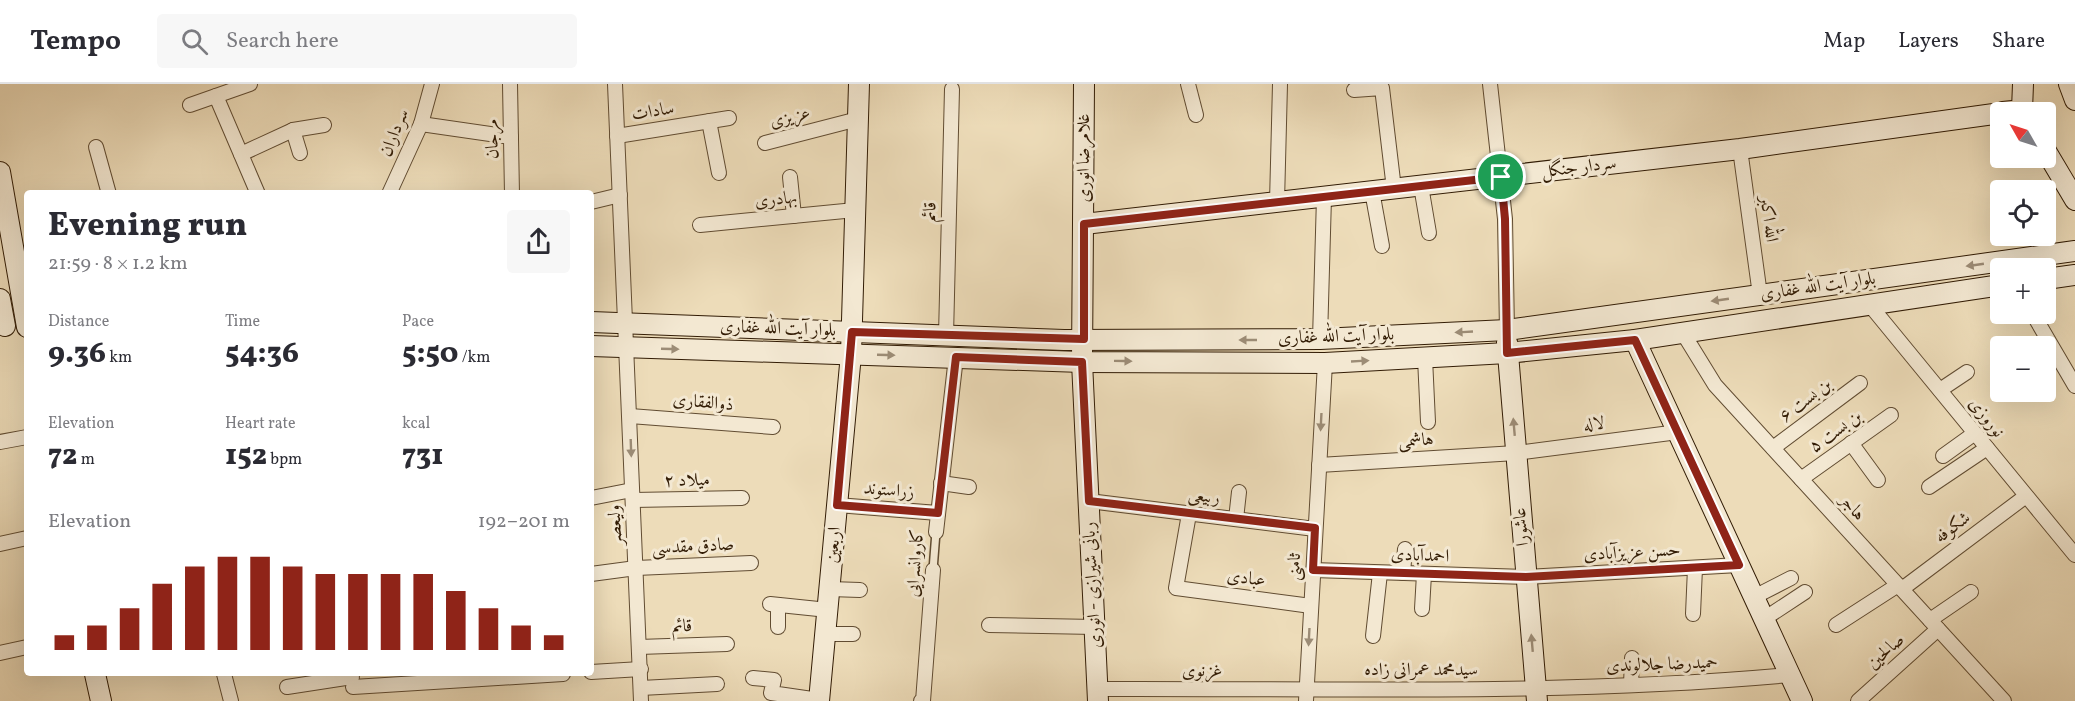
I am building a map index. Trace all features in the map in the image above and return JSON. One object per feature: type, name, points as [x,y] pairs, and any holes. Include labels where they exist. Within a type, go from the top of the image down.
[{"type":"main road","points":[[852,332],[859,84]]},
{"type":"main road","name":"غلامرضا انوری","points":[[1082,362],[1084,339],[1084,84]]},
{"type":"main road","points":[[2008,84],[2011,102]]},
{"type":"main road","points":[[2016,102],[2023,84]]},
{"type":"main road","points":[[2070,84],[2075,100]]},
{"type":"main road","name":"سردار جنگل","points":[[1084,224],[1740,149],[1990,115]]},
{"type":"main road","points":[[2056,168],[2075,200]]},
{"type":"main road","points":[[0,172],[24,299]]},
{"type":"main road","name":"بلوار آیت الله غفاری","points":[[594,322],[946,336],[1084,339],[1320,339],[1507,330],[2075,251]]},
{"type":"main road","points":[[2056,278],[2075,275]]},
{"type":"main road","name":"بلوار آیت الله غفاری","points":[[594,346],[1082,362],[1325,363],[1507,353],[1635,340],[1990,287]]},
{"type":"main road","points":[[24,304],[0,302],[2,326],[24,327]]},
{"type":"main road","name":"عاشورا","points":[[1507,330],[1507,353],[1536,694]]},
{"type":"main road","name":"اربعین","points":[[819,700],[852,332]]},
{"type":"main road","points":[[1635,340],[1802,701]]},
{"type":"main road","name":"ربانی شیرازی - انوری","points":[[1082,362],[1098,695]]},
{"type":"main road","points":[[95,676],[101,701]]},
{"type":"street","points":[[190,105],[250,84]]},
{"type":"street","name":"سرداران","points":[[391,190],[420,124],[432,84]]},
{"type":"street","name":"مرجان","points":[[510,84],[512,190]]},
{"type":"street","points":[[615,84],[626,323]]},
{"type":"street","points":[[1188,84],[1196,115]]},
{"type":"street","points":[[1277,202],[1280,84]]},
{"type":"street","points":[[1490,84],[1501,177],[1507,330]]},
{"type":"street","points":[[1354,90],[1382,88],[1394,189]]},
{"type":"street","name":"قائم","points":[[946,336],[952,89]]},
{"type":"street","points":[[216,96],[256,190]]},
{"type":"street","name":"سادات","points":[[617,136],[729,118]]},
{"type":"street","name":"عزیزی","points":[[765,142],[858,119]]},
{"type":"street","points":[[709,121],[719,173]]},
{"type":"street","points":[[420,124],[511,137]]},
{"type":"street","points":[[241,154],[293,130],[324,125]]},
{"type":"street","points":[[293,130],[300,153]]},
{"type":"street","points":[[96,147],[107,190]]},
{"type":"street","name":"الله اکبر","points":[[1740,149],[1760,294]]},
{"type":"street","points":[[790,177],[795,216]]},
{"type":"street","points":[[1421,186],[1429,233]]},
{"type":"street","points":[[1372,191],[1382,246]]},
{"type":"street","points":[[594,201],[620,195]]},
{"type":"street","points":[[1320,339],[1324,197]]},
{"type":"street","name":"بهادری","points":[[700,225],[855,210]]},
{"type":"street","name":"نوروزی","points":[[1869,304],[2075,555]]},
{"type":"street","name":"ولیعصر","points":[[626,323],[641,694]]},
{"type":"street","points":[[2039,324],[2075,386]]},
{"type":"street","name":"هاجر","points":[[1683,333],[1715,385],[1900,587],[1998,699]]},
{"type":"street","name":"کاروانسرایی","points":[[936,532],[956,357]]},
{"type":"street","points":[[1425,357],[1428,422]]},
{"type":"street","name":"ثامنی","points":[[1306,695],[1325,363]]},
{"type":"street","points":[[1940,390],[1966,372]]},
{"type":"street","name":"بن بست ۶","points":[[1773,448],[1860,383]]},
{"type":"street","name":"بن بست ۵","points":[[1801,479],[1891,415]]},
{"type":"street","name":"ذوالفقاری","points":[[630,416],[773,427]]},
{"type":"street","name":"لاله","points":[[1516,453],[1678,432]]},
{"type":"street","points":[[1942,456],[1975,433]]},
{"type":"street","points":[[0,442],[24,438]]},
{"type":"street","points":[[1851,443],[1878,480]]},
{"type":"street","points":[[1929,487],[1987,448]]},
{"type":"street","name":"هاشمی","points":[[1319,465],[1516,453]]},
{"type":"street","points":[[941,483],[969,487]]},
{"type":"street","points":[[1236,519],[1239,492]]},
{"type":"street","name":"میلاد ۲","points":[[594,498],[633,495],[742,498]]},
{"type":"street","name":"شکوفه","points":[[1836,625],[1900,587],[2026,495]]},
{"type":"street","name":"ربیعی","points":[[1089,501],[1315,528]]},
{"type":"street","name":"زراستوند","points":[[837,505],[938,513]]},
{"type":"street","name":"عبادی","points":[[1189,513],[1176,588],[1311,606]]},
{"type":"street","points":[[0,544],[24,539]]},
{"type":"street","points":[[1403,573],[1405,549]]},
{"type":"street","name":"صادق مقدسی","points":[[594,574],[636,568],[751,562]]},
{"type":"street","name":"حسن عزیزآبادی","points":[[1526,577],[1739,565]]},
{"type":"street","points":[[1693,614],[1695,568]]},
{"type":"street","name":"کاروانسرایی","points":[[922,701],[933,570]]},
{"type":"street","name":"احمدآبادی","points":[[1313,570],[1526,577]]},
{"type":"street","points":[[1372,636],[1380,573]]},
{"type":"street","points":[[1422,609],[1424,574]]},
{"type":"street","points":[[1754,597],[1791,578]]},
{"type":"street","points":[[830,589],[860,590]]},
{"type":"street","points":[[1764,619],[1805,592]]},
{"type":"street","name":"صالحین","points":[[1858,701],[1934,625],[1971,592]]},
{"type":"street","points":[[778,627],[774,605],[828,610]]},
{"type":"street","points":[[989,625],[1095,627]]},
{"type":"street","points":[[826,634],[853,634]]},
{"type":"street","name":"قائم","points":[[639,647],[728,644]]},
{"type":"street","points":[[0,653],[24,648]]},
{"type":"street","points":[[1631,685],[1632,658]]},
{"type":"street","points":[[594,672],[641,669]]},
{"type":"street","name":"حمیدرضا جلالوندی","points":[[1536,694],[1631,685],[1682,685],[1790,675]]},
{"type":"street","points":[[225,676],[231,701]]},
{"type":"street","points":[[287,687],[480,676]]},
{"type":"street","points":[[753,678],[774,680],[771,693],[819,700]]},
{"type":"street","points":[[641,694],[717,684]]},
{"type":"street","name":"سیدمحمد عمرانی زاده","points":[[1306,695],[1536,694]]},
{"type":"street","name":"غزنوی","points":[[1098,695],[1306,695]]},
{"type":"lane","name":"کاروانسرایی","points":[[933,570],[936,532]]},
{"type":"route","points":[[1501,177],[1505,219],[1507,353],[1635,340],[1739,565],[1526,577],[1313,570],[1315,528],[1089,501],[1082,362],[956,357],[938,513],[837,505],[852,332],[1084,339],[1084,224],[1501,177]]}]
